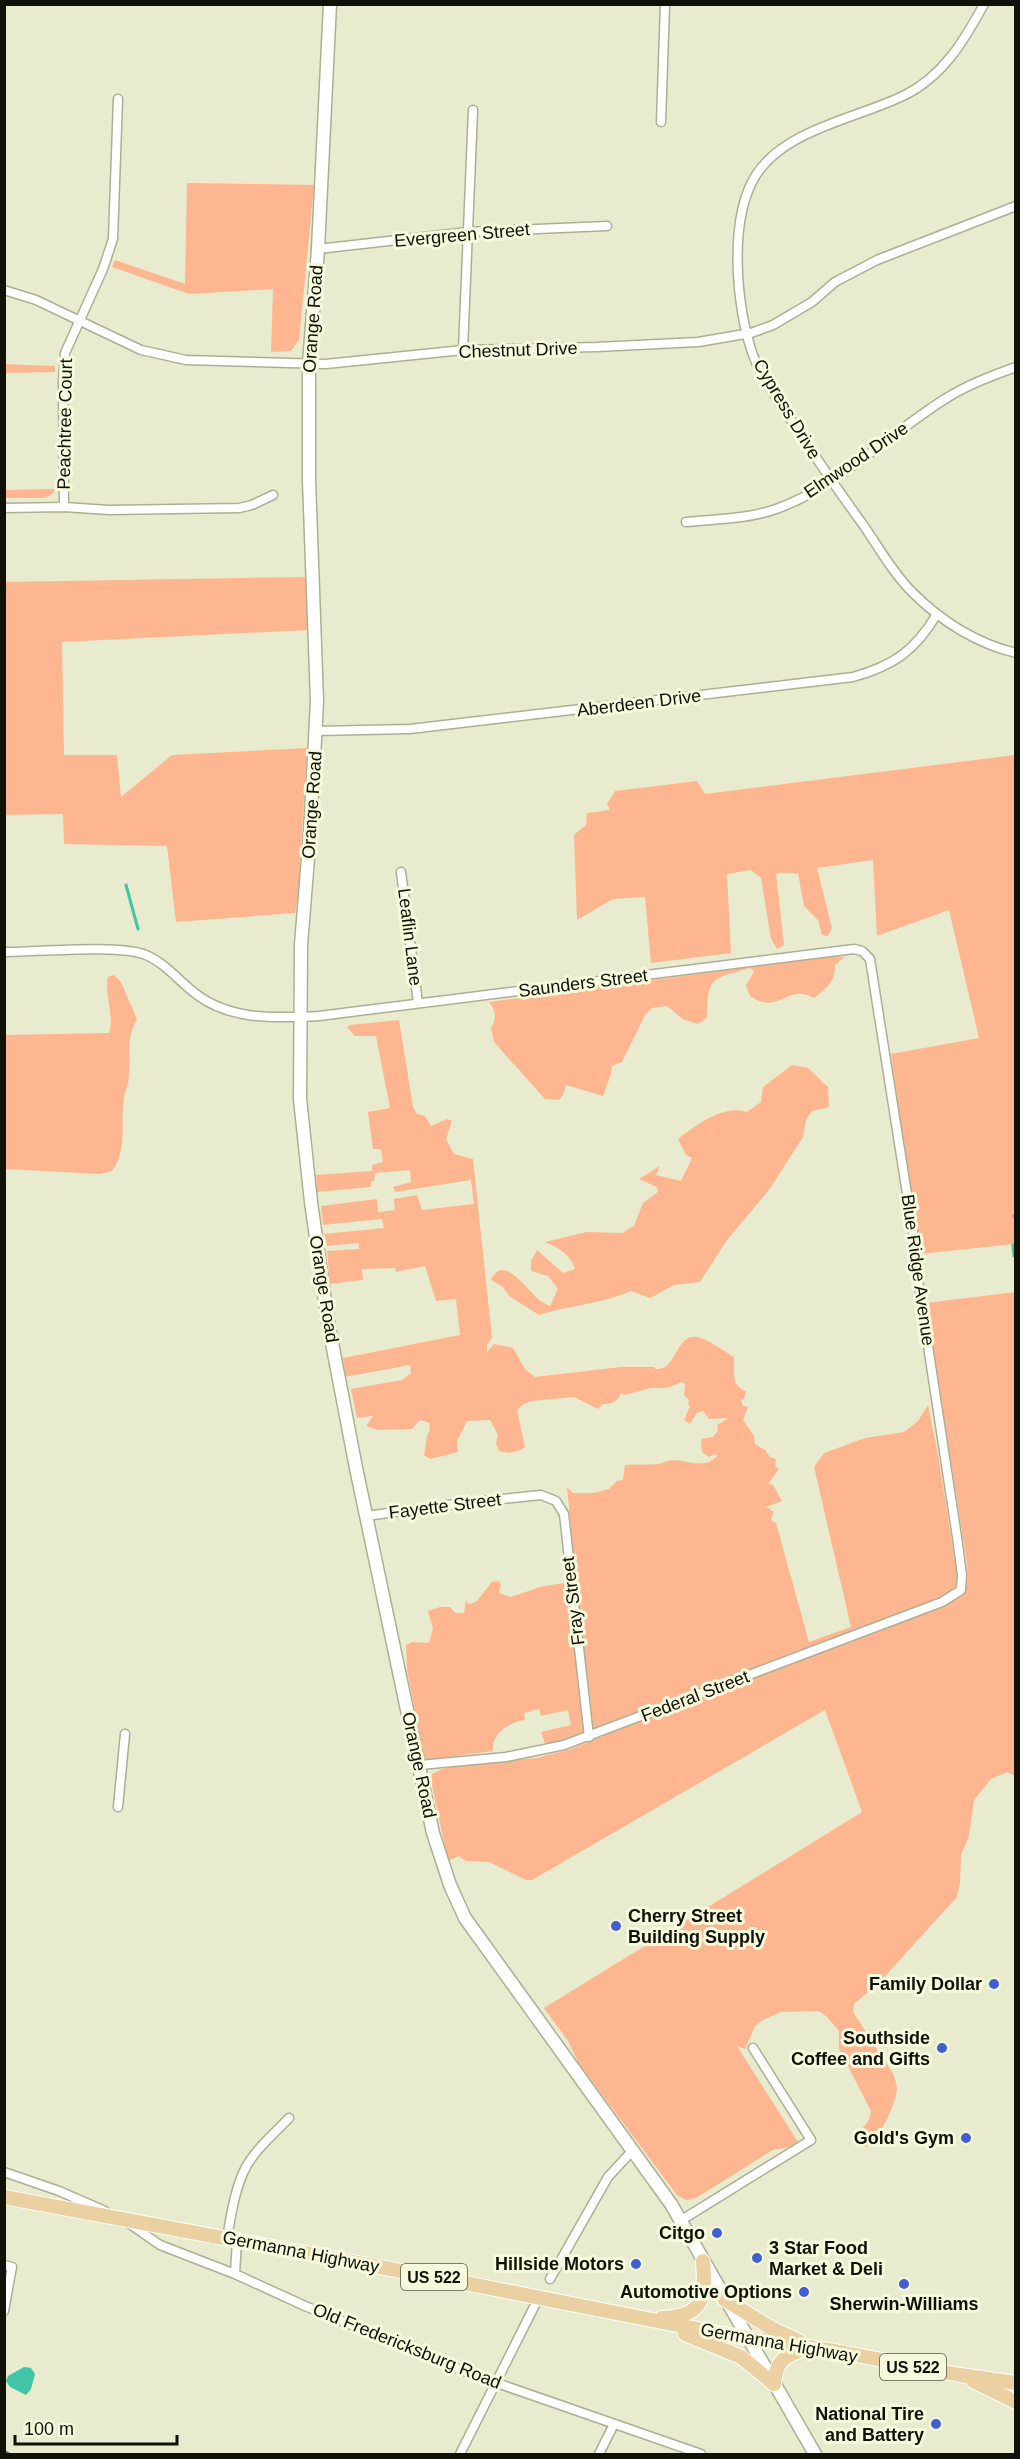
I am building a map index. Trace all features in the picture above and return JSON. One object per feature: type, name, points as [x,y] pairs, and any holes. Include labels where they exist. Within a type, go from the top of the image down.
[{"type":"main road","name":"Orange Road","points":[[330,4],[318,249],[309,364],[309,480],[316,730],[301,945],[300,1099],[311,1202],[328,1322],[366,1516],[440,1857],[465,1918],[633,2150],[680,2221],[815,2454]]},
{"type":"main road","name":"Germanna Highway","points":[[4,2198],[232,2239],[747,2338],[1016,2383]]},
{"type":"main road","points":[[641,2318],[673,2318],[692,2311],[703,2295],[705,2286],[703,2261]]},
{"type":"main road","points":[[724,2299],[771,2328],[809,2347]]},
{"type":"main road","points":[[641,2318],[725,2349],[741,2358],[774,2384]]},
{"type":"main road","points":[[774,2384],[775,2370],[780,2361],[809,2347]]},
{"type":"main road","points":[[987,2379],[1016,2374]]},
{"type":"main road","name":"US 522","points":[[960,2375],[1016,2402]]},
{"type":"main road","name":"Germanna Highway","points":[[987,2379],[1004,2388],[1016,2390]]},
{"type":"street","points":[[661,122],[665,4]]},
{"type":"street","name":"Cypress Drive","points":[[984,4],[966,39],[953,55],[923,83],[906,94],[794,140],[778,150],[757,172],[745,197],[741,215],[738,257],[741,309],[760,372],[830,480],[905,584],[937,614],[970,636],[1016,653]]},
{"type":"street","name":"Peachtree Court","points":[[64,507],[64,358],[82,321],[113,239],[118,99]]},
{"type":"street","points":[[463,350],[472,110]]},
{"type":"street","name":"Chestnut Drive","points":[[4,290],[36,300],[141,350],[195,361],[326,364],[463,350],[670,344],[747,334],[773,325],[793,315],[835,282],[877,260],[1016,206]]},
{"type":"street","name":"Evergreen Street","points":[[318,249],[468,232],[607,226]]},
{"type":"street","name":"Elmwood Drive","points":[[686,522],[775,510],[830,480],[945,399],[980,381],[1016,367]]},
{"type":"street","points":[[4,508],[64,507],[109,510],[239,508],[252,505],[273,495]]},
{"type":"street","name":"Aberdeen Drive","points":[[316,730],[410,729],[853,677],[878,670],[902,657],[921,637],[937,614]]},
{"type":"street","name":"Leaflin Lane","points":[[401,872],[418,1003]]},
{"type":"street","name":"Saunders Street","points":[[4,952],[118,950],[138,953],[160,964],[199,996],[223,1009],[252,1016],[300,1017],[854,949],[865,953]]},
{"type":"street","name":"Blue Ridge Avenue","points":[[865,953],[872,965],[913,1232],[918,1280],[961,1566],[961,1590]]},
{"type":"street","name":"Fayette Street","points":[[366,1516],[523,1497]]},
{"type":"street","name":"Fray Street","points":[[523,1497],[549,1497],[561,1507],[564,1514],[589,1737]]},
{"type":"street","name":"Federal Street","points":[[420,1766],[532,1753],[589,1737],[942,1602],[961,1590]]},
{"type":"street","points":[[118,1807],[125,1734]]},
{"type":"street","points":[[680,2221],[811,2140],[753,2048]]},
{"type":"street","points":[[235,2274],[232,2239],[233,2202],[243,2172],[259,2149],[289,2118]]},
{"type":"street","points":[[550,2279],[608,2177],[633,2150]]},
{"type":"street","name":"Old Fredericksburg Road","points":[[4,2172],[59,2191],[122,2219],[160,2245],[235,2274],[305,2306],[495,2382],[701,2454]]},
{"type":"street","points":[[4,2265],[12,2267],[4,2311]]},
{"type":"street","points":[[460,2454],[539,2297]]},
{"type":"street","points":[[599,2454],[614,2424]]},
{"type":"shaded area","points":[[187,183],[314,185],[299,340],[291,351],[271,352],[273,289],[189,294],[112,267],[115,260],[185,284]]},
{"type":"shaded area","points":[[4,364],[55,366],[55,372],[5,373]]},
{"type":"shaded area","points":[[56,489],[45,498],[5,498],[5,490]]},
{"type":"shaded area","points":[[306,577],[308,630],[62,642],[64,755],[117,755],[121,797],[172,755],[307,748],[298,897],[295,913],[176,922],[167,846],[64,844],[63,814],[5,815],[5,582]]},
{"type":"shaded area","points":[[1015,755],[1015,1254],[1014,1244],[919,1254],[891,1054],[979,1038],[949,910],[877,936],[873,860],[817,868],[832,928],[828,936],[822,935],[818,920],[804,906],[798,873],[776,873],[784,945],[777,949],[771,939],[761,878],[751,870],[727,874],[731,953],[651,963],[645,897],[613,899],[577,920],[574,835],[586,825],[587,813],[610,810],[607,804],[615,791],[697,781],[705,794]]},
{"type":"shaded area","points":[[833,956],[845,957],[835,965],[834,976],[829,984],[814,998],[799,994],[776,1002],[758,1001],[750,996],[746,985],[754,972],[750,968],[714,981],[709,994],[707,1018],[698,1024],[684,1020],[667,1006],[652,1008],[645,1015],[622,1062],[612,1066],[603,1096],[566,1085],[559,1100],[545,1099],[494,1042],[491,1028],[495,1015],[489,1002]]},
{"type":"shaded area","points":[[114,975],[121,982],[137,1019],[130,1040],[129,1077],[123,1106],[122,1145],[117,1163],[112,1171],[100,1174],[5,1169],[5,1035],[109,1033],[111,1020],[107,984],[108,977]]},
{"type":"shaded area","points":[[399,1020],[413,1107],[417,1114],[425,1116],[431,1126],[447,1119],[452,1121],[446,1139],[454,1154],[473,1159],[492,1338],[487,1345],[487,1352],[494,1344],[513,1348],[525,1369],[535,1377],[621,1367],[663,1368],[686,1339],[693,1337],[714,1344],[734,1357],[735,1381],[746,1391],[744,1399],[741,1400],[743,1406],[748,1407],[743,1420],[754,1436],[755,1444],[765,1450],[770,1457],[776,1459],[775,1466],[779,1469],[768,1484],[773,1485],[782,1501],[766,1507],[774,1512],[771,1520],[776,1523],[809,1642],[851,1627],[814,1467],[824,1453],[865,1438],[904,1432],[918,1421],[928,1405],[957,1574],[958,1584],[952,1593],[811,1649],[546,1746],[541,1732],[571,1725],[568,1710],[541,1716],[539,1709],[524,1713],[525,1720],[513,1723],[498,1734],[493,1751],[425,1760],[407,1670],[406,1645],[412,1642],[429,1643],[433,1629],[428,1611],[450,1607],[455,1613],[464,1613],[466,1600],[468,1604],[476,1602],[492,1582],[498,1581],[501,1584],[499,1593],[511,1597],[540,1587],[576,1581],[567,1487],[573,1493],[594,1493],[609,1489],[617,1481],[623,1480],[625,1465],[659,1464],[669,1460],[707,1463],[717,1456],[715,1454],[709,1457],[702,1452],[701,1439],[713,1437],[718,1431],[717,1425],[729,1418],[709,1419],[703,1411],[697,1413],[690,1424],[684,1420],[690,1406],[689,1400],[684,1395],[685,1384],[682,1382],[667,1388],[651,1388],[625,1395],[621,1393],[614,1402],[603,1404],[598,1409],[574,1397],[531,1401],[517,1410],[525,1447],[522,1449],[513,1452],[499,1451],[496,1443],[498,1435],[490,1420],[467,1421],[457,1441],[458,1452],[430,1459],[424,1455],[430,1430],[429,1423],[420,1420],[412,1429],[378,1430],[366,1426],[373,1416],[357,1418],[351,1389],[402,1380],[411,1373],[410,1365],[345,1377],[343,1358],[460,1335],[456,1299],[436,1301],[425,1266],[396,1272],[395,1268],[362,1269],[363,1280],[330,1284],[327,1251],[359,1249],[359,1243],[327,1246],[324,1234],[384,1228],[382,1219],[323,1225],[321,1206],[377,1199],[378,1212],[395,1210],[394,1199],[417,1195],[422,1210],[474,1204],[471,1180],[395,1192],[393,1187],[411,1182],[410,1170],[375,1173],[371,1187],[317,1192],[316,1175],[372,1171],[372,1165],[383,1162],[381,1149],[373,1149],[368,1112],[390,1108],[376,1036],[355,1036],[347,1027]]},
{"type":"shaded area","points":[[792,1065],[808,1068],[828,1087],[829,1107],[812,1111],[806,1120],[803,1137],[769,1190],[727,1240],[700,1282],[674,1285],[650,1298],[631,1291],[609,1299],[539,1315],[509,1296],[503,1287],[491,1280],[496,1273],[502,1270],[508,1272],[521,1281],[539,1300],[550,1306],[558,1289],[548,1276],[531,1271],[531,1261],[537,1250],[563,1273],[575,1269],[563,1252],[545,1242],[587,1232],[622,1233],[634,1226],[643,1203],[658,1192],[657,1187],[639,1179],[660,1166],[656,1175],[681,1181],[692,1158],[686,1155],[678,1139],[702,1122],[720,1113],[738,1110],[747,1112],[761,1102],[763,1087]]},
{"type":"shaded area","points":[[1015,1292],[1015,1776],[1007,1772],[991,1779],[974,1800],[969,1836],[961,1855],[957,1897],[878,1984],[854,2004],[853,2012],[894,2075],[897,2086],[890,2113],[872,2143],[863,2147],[857,2134],[868,2122],[871,2111],[839,2049],[839,2031],[819,2011],[781,2012],[755,2026],[745,2049],[737,2046],[798,2142],[789,2147],[773,2150],[696,2198],[686,2200],[677,2195],[579,2064],[568,2041],[544,2008],[862,1812],[825,1710],[532,1880],[526,1880],[489,1862],[466,1861],[459,1856],[448,1861],[431,1781],[432,1774],[447,1767],[536,1758],[571,1749],[960,1597],[967,1584],[967,1564],[926,1303]]},
{"type":"water","points":[[24,2367],[31,2368],[35,2374],[31,2389],[26,2395],[10,2387],[6,2381],[8,2376]]},
{"type":"waterway","points":[[126,885],[138,929]]},
{"type":"waterway","points":[[1013,1245],[1014,1256]]},
{"type":"railway","points":[[4,2451],[9,2454]]},
{"type":"place","name":"Cherry Street Building Supply","points":[[616,1926]]},
{"type":"place","name":"Family Dollar","points":[[994,1984]]},
{"type":"place","name":"Southside Coffee and Gifts","points":[[942,2048]]},
{"type":"place","name":"Gold's Gym","points":[[966,2138]]},
{"type":"place","name":"Citgo","points":[[717,2233]]},
{"type":"place","name":"3 Star Food Market & Deli","points":[[757,2258]]},
{"type":"place","name":"Hillside Motors","points":[[636,2264]]},
{"type":"place","name":"Sherwin-Williams","points":[[904,2284]]},
{"type":"place","name":"Automotive Options","points":[[804,2292]]},
{"type":"place","name":"National Tire and Battery","points":[[936,2424]]}]
